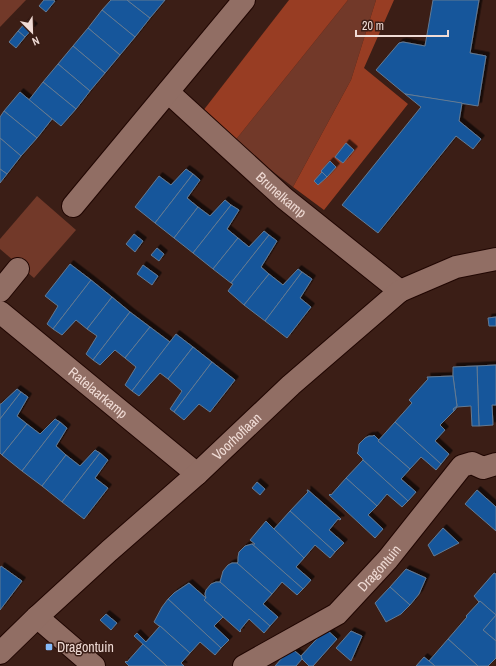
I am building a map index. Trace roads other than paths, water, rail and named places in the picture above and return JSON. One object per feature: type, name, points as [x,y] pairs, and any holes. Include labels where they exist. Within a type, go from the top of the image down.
[{"type":"street","points":[[73,206],[244,0]]},
{"type":"street","name":"Brunelkamp","points":[[168,92],[284,198],[400,291]]},
{"type":"street","name":"Voorhoflaan","points":[[0,652],[109,551],[197,474],[291,385],[400,291],[456,267],[496,259]]},
{"type":"street","points":[[0,291],[18,269]]},
{"type":"street","name":"Ratelaarkamp","points":[[0,312],[197,474]]},
{"type":"street","name":"Dragontuin","points":[[244,666],[337,614],[388,559],[462,466],[472,463],[483,468],[496,464]]},
{"type":"street","points":[[37,617],[94,666]]},
{"type":"place","name":"Dragontuin","points":[[49,647]]}]
